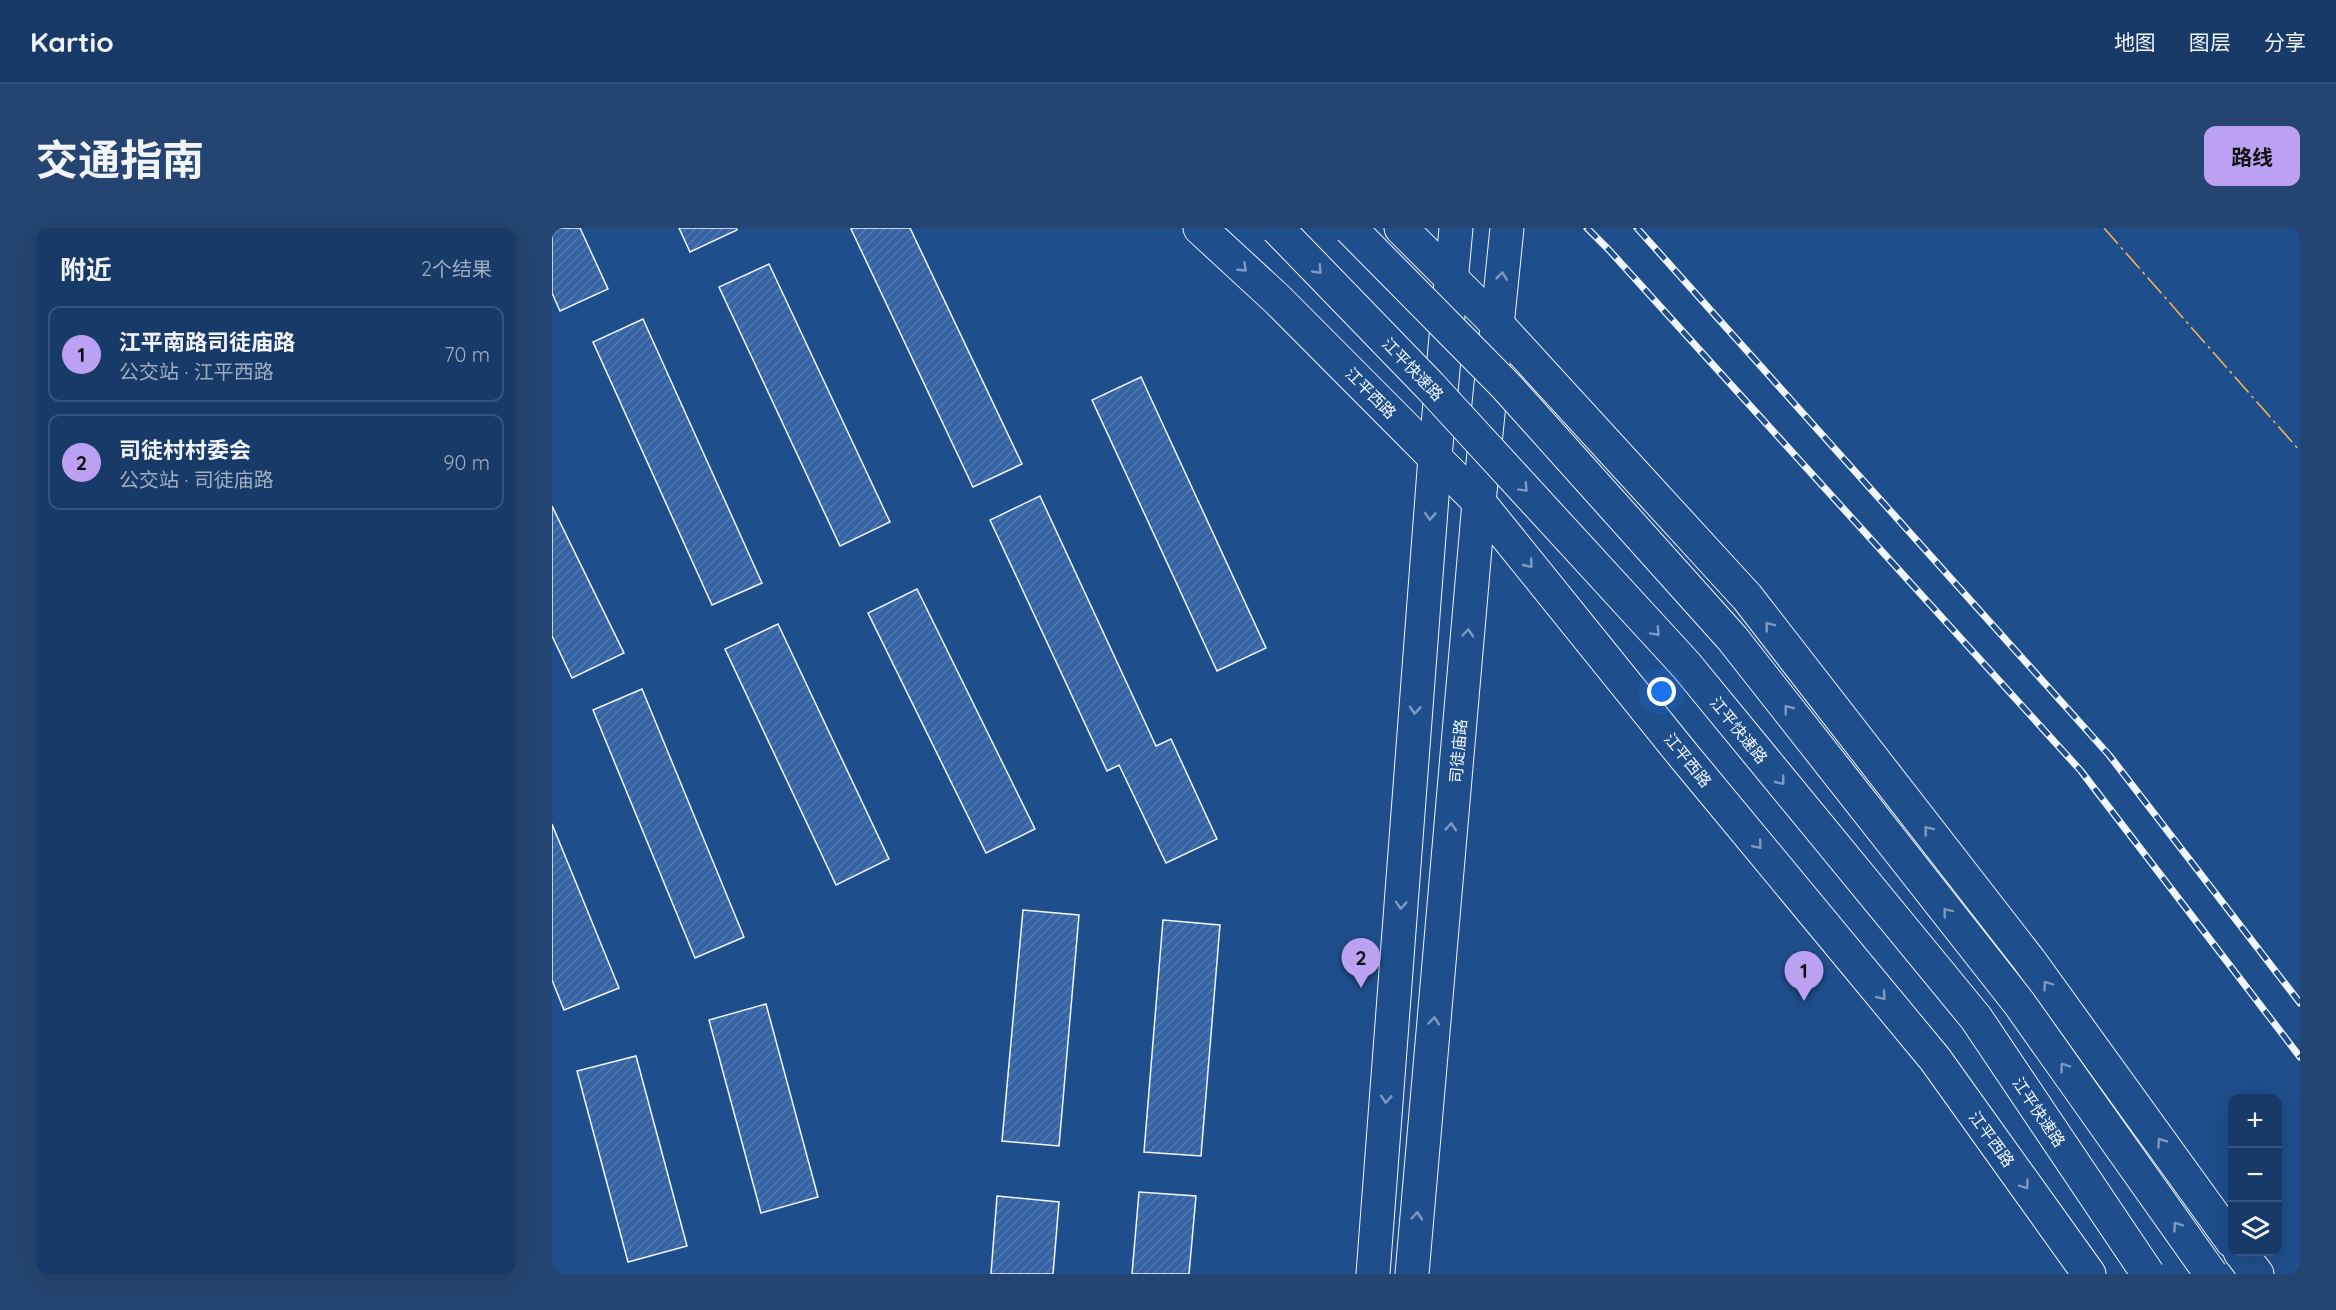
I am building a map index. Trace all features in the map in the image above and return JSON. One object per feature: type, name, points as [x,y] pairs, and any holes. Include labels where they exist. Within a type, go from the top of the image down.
[{"type":"main road","name":"江平西路","points":[[1200,228],[1277,299],[1479,502],[1684,756],[1935,1059],[2089,1274]]},
{"type":"main road","name":"江平快速路","points":[[1277,228],[1430,386],[1686,665],[1976,1018],[2148,1274]]},
{"type":"main road","points":[[1350,228],[1506,386],[1732,638],[2019,1003],[2211,1274]]},
{"type":"main road","points":[[1401,228],[1497,324],[1747,597],[2029,960],[2228,1235]]},
{"type":"main road","points":[[1373,1274],[1435,457],[1456,228]]},
{"type":"main road","name":"司徒庙路","points":[[1412,1274],[1479,502],[1507,228]]},
{"type":"main road","points":[[2244,1256],[2257,1274]]},
{"type":"building","points":[[552,228],[580,228],[608,289],[560,311],[552,293]]},
{"type":"building","points":[[679,228],[736,228],[737,230],[690,252]]},
{"type":"building","points":[[910,228],[1022,464],[973,487],[851,229]]},
{"type":"building","points":[[769,264],[890,522],[840,546],[719,287]]},
{"type":"building","points":[[643,319],[762,583],[712,605],[593,342]]},
{"type":"building","points":[[1141,377],[1266,648],[1217,671],[1092,400]]},
{"type":"building","points":[[1040,496],[1156,746],[1171,739],[1217,839],[1166,863],[1119,765],[1107,771],[990,520]]},
{"type":"building","points":[[552,506],[624,653],[572,678],[552,636]]},
{"type":"building","points":[[917,589],[1035,829],[986,853],[868,613]]},
{"type":"building","points":[[778,624],[889,859],[836,885],[725,649]]},
{"type":"building","points":[[642,689],[744,937],[695,958],[593,710]]},
{"type":"building","points":[[552,824],[619,988],[564,1010],[552,980]]},
{"type":"building","points":[[1023,910],[1079,915],[1059,1146],[1002,1141]]},
{"type":"building","points":[[1163,920],[1220,925],[1201,1156],[1144,1152]]},
{"type":"building","points":[[766,1004],[818,1197],[761,1213],[709,1020]]},
{"type":"building","points":[[636,1056],[687,1246],[628,1262],[577,1071]]},
{"type":"building","points":[[1139,1192],[1196,1196],[1189,1274],[1132,1274]]},
{"type":"building","points":[[997,1196],[1059,1202],[1053,1274],[991,1274]]},
{"type":"railway","points":[[1587,228],[2081,771],[2300,1057]]},
{"type":"railway","points":[[1637,228],[2109,755],[2300,1003]]},
{"type":"power","points":[[2104,228],[2300,451]]},
{"type":"place","name":"司徒村村委会","points":[[1361,988]]},
{"type":"place","name":"江平南路司徒庙路","points":[[1804,1001]]}]
